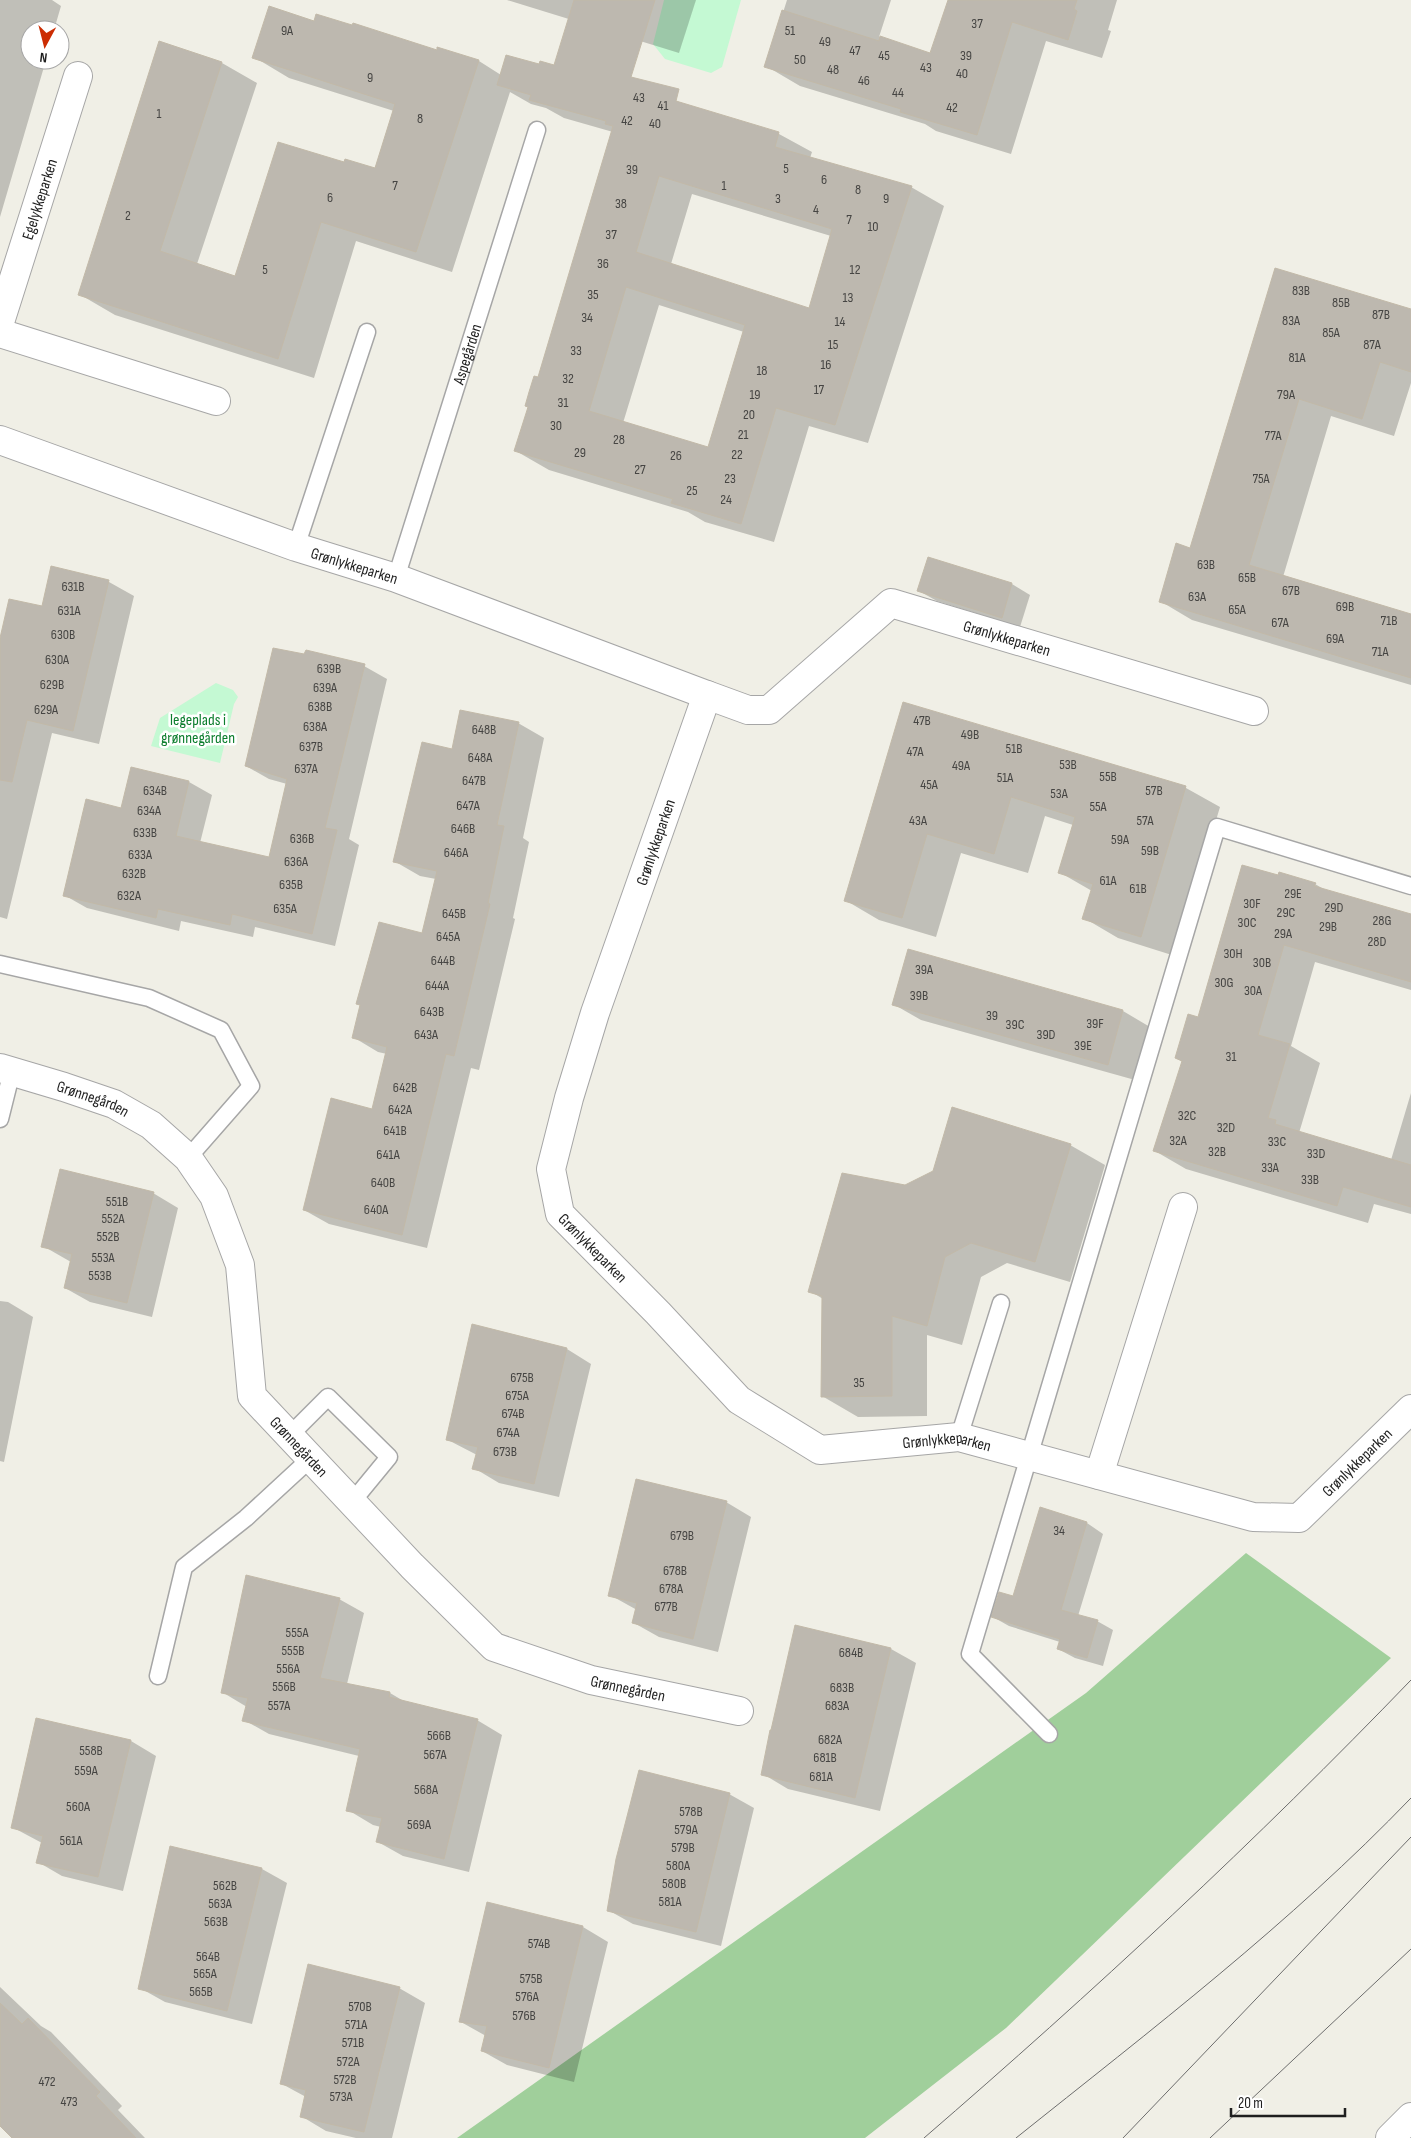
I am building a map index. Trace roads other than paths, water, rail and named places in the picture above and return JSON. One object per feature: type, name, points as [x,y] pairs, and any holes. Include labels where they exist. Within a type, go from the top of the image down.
[{"type":"street","name":"Egelykkeparken","points":[[0,322],[78,76]]},
{"type":"street","points":[[0,333],[216,401]]},
{"type":"street","name":"Grønlykkeparken","points":[[0,440],[296,547],[396,578],[748,710],[769,710],[891,603],[1254,711]]},
{"type":"street","name":"Grønlykkeparken","points":[[707,695],[595,1013],[569,1098],[551,1169],[560,1214],[658,1313],[739,1400],[820,1450],[960,1437],[1253,1517],[1299,1518],[1411,1409]]},
{"type":"street","name":"Grønnegården","points":[[6,1070],[114,1104],[151,1125],[188,1158],[214,1196],[240,1266],[252,1396],[423,1577],[494,1647],[590,1680],[739,1711]]},
{"type":"street","points":[[1099,1475],[1183,1207]]},
{"type":"street","points":[[1390,2138],[1411,2118]]},
{"type":"lane","name":"Aspegården","points":[[396,578],[537,130]]},
{"type":"lane","points":[[296,547],[367,332]]},
{"type":"lane","points":[[1049,1734],[970,1654],[1218,827],[1411,886]]},
{"type":"lane","points":[[0,964],[149,998],[221,1030],[251,1086],[188,1158]]},
{"type":"lane","points":[[0,1120],[6,1070]]},
{"type":"lane","points":[[960,1437],[1002,1302]]},
{"type":"lane","points":[[289,1436],[328,1398],[389,1457],[352,1502]]},
{"type":"lane","points":[[158,1676],[184,1566],[246,1518],[310,1459]]},
{"type":"tram line","points":[[924,2138],[1173,1915],[1353,1740],[1411,1680]]},
{"type":"tram line","points":[[1016,2138],[1169,2016],[1269,1932],[1318,1889],[1411,1798]]},
{"type":"tram line","points":[[1123,2138],[1411,1837]]},
{"type":"tram line","points":[[1210,2138],[1411,1949]]},
{"type":"park label","name":"legeplads i grønnegården","points":[[198,728]]}]
